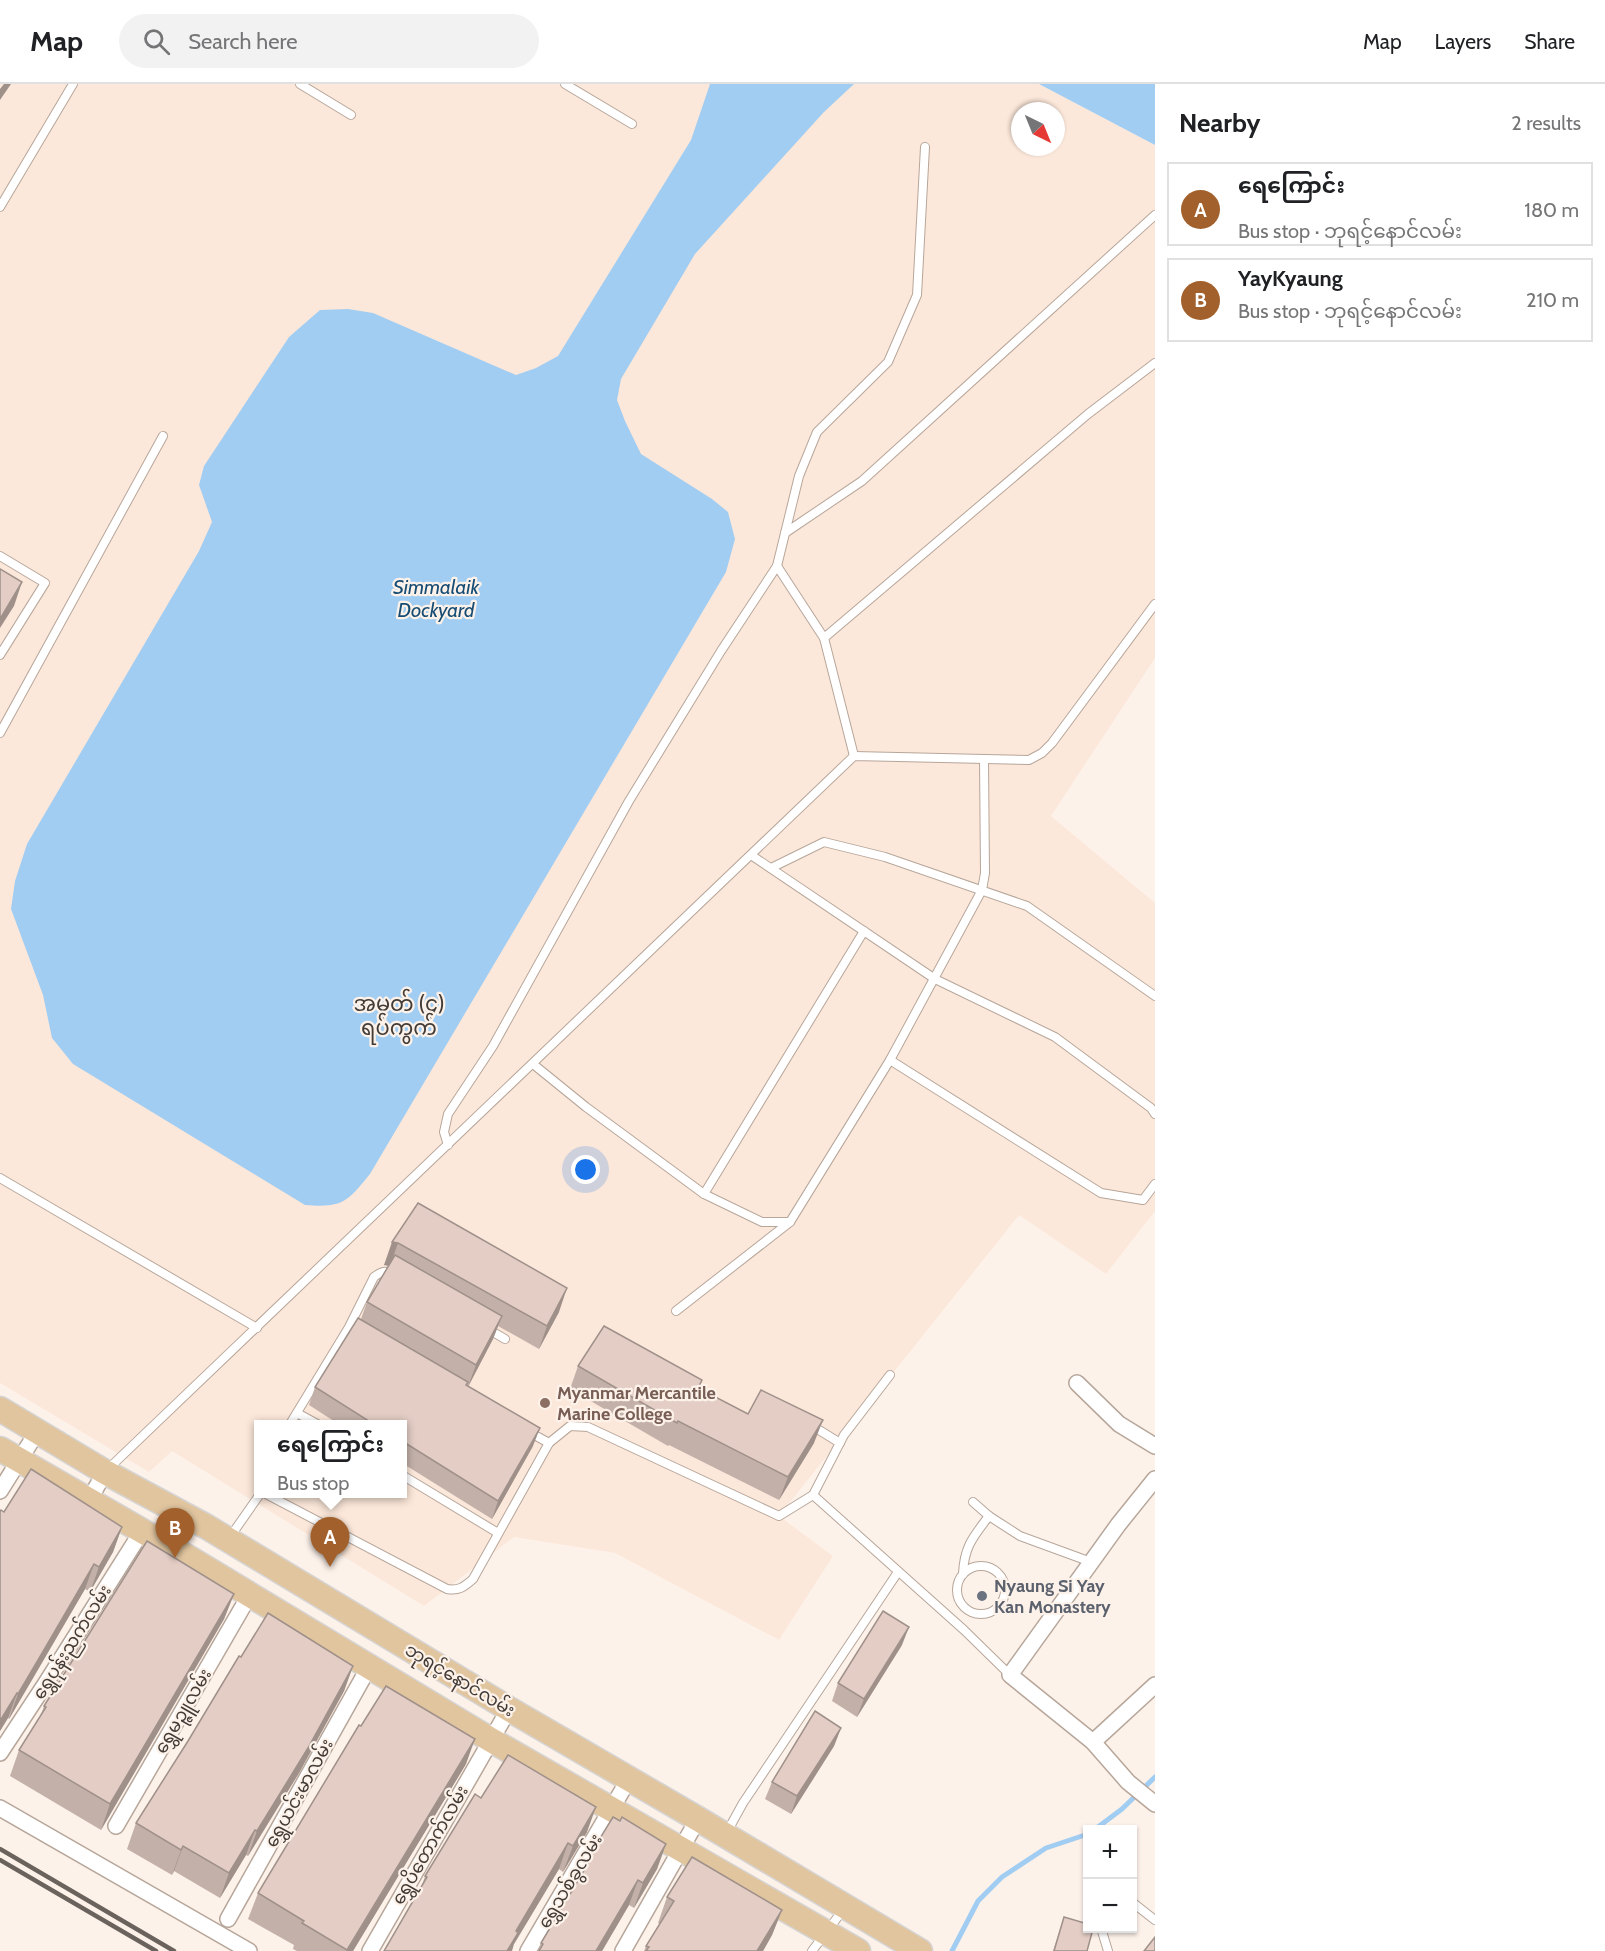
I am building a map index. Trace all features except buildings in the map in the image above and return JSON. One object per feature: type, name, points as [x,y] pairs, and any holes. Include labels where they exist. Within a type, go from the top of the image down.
[{"type":"main road","name":"ဘုရင့်နောင်လမ်း","points":[[0,1409],[105,1472],[227,1540],[508,1709],[846,1906],[864,1942]]},
{"type":"main road","name":"ဘုရင့်နောင်လမ်း","points":[[9,1455],[142,1531],[491,1740],[681,1850],[820,1942],[864,1942],[920,1951]]},
{"type":"street","points":[[1077,1383],[1119,1424],[1155,1446]]},
{"type":"street","points":[[0,1491],[9,1455],[37,1432]]},
{"type":"street","points":[[88,1502],[105,1472]]},
{"type":"street","points":[[1155,1479],[1091,1562],[1010,1675],[1093,1742],[1128,1782],[1155,1804]]},
{"type":"street","name":"ရွှေပုန်းညက်လမ်း","points":[[0,1753],[142,1531]]},
{"type":"street","name":"ရွှေမဉ္ဇူလမ်း","points":[[116,1826],[249,1596]]},
{"type":"street","name":"ရွှေယင်းမာလမ်း","points":[[228,1919],[369,1667]]},
{"type":"street","points":[[1093,1742],[1155,1685]]},
{"type":"street","name":"ရွှေပိတောက်လမ်း","points":[[370,1951],[508,1709]]},
{"type":"street","name":"ရွှေသစ်ခွလမ်း","points":[[528,1951],[629,1779]]},
{"type":"street","points":[[0,1808],[249,1951]]},
{"type":"street","points":[[623,1951],[698,1819]]},
{"type":"lane","points":[[0,207],[73,84]]},
{"type":"lane","points":[[300,84],[351,115]]},
{"type":"lane","points":[[565,84],[632,124]]},
{"type":"lane","points":[[448,1145],[444,1132],[448,1114],[493,1046],[629,801],[721,651],[777,566],[799,476],[817,432],[888,362],[917,295],[925,147]]},
{"type":"lane","points":[[785,533],[862,481],[1155,215]]},
{"type":"lane","points":[[824,638],[1088,414],[1155,363]]},
{"type":"lane","points":[[0,733],[163,435]]},
{"type":"lane","points":[[0,556],[45,583],[0,655]]},
{"type":"lane","points":[[777,566],[824,638],[854,756]]},
{"type":"lane","points":[[105,1472],[854,756],[1029,760],[1052,744],[1155,604]]},
{"type":"lane","points":[[676,1311],[790,1222],[890,1060],[982,890],[985,873],[984,759]]},
{"type":"lane","points":[[771,868],[824,842],[885,857],[1027,906],[1155,996]]},
{"type":"lane","points":[[751,855],[935,979],[1055,1037],[1151,1108],[1155,1114]]},
{"type":"lane","points":[[704,1194],[864,931]]},
{"type":"lane","points":[[890,1060],[1101,1193],[1143,1200],[1155,1184]]},
{"type":"lane","points":[[533,1064],[586,1107],[704,1194],[762,1222],[790,1222]]},
{"type":"lane","points":[[0,1178],[257,1328]]},
{"type":"lane","points":[[294,1420],[349,1327],[374,1277],[381,1271],[387,1271],[397,1277]]},
{"type":"lane","points":[[475,1322],[505,1339]]},
{"type":"lane","points":[[349,1327],[359,1333]]},
{"type":"lane","points":[[274,1498],[447,1589],[456,1591],[473,1579],[549,1443],[570,1426],[588,1427],[779,1516],[813,1495],[840,1443],[890,1375]]},
{"type":"lane","points":[[297,1413],[309,1420]]},
{"type":"lane","points":[[799,1418],[840,1443]]},
{"type":"lane","points":[[519,1425],[549,1443]]},
{"type":"lane","points":[[407,1478],[498,1533]]},
{"type":"lane","points":[[813,1495],[964,1630],[1010,1675]]},
{"type":"lane","points":[[227,1540],[257,1498]]},
{"type":"lane","points":[[973,1503],[1020,1536],[1091,1562]]},
{"type":"lane","points":[[963,1574],[979,1566],[997,1571],[1005,1588],[1000,1605],[983,1614],[974,1613],[960,1601],[957,1592],[969,1543],[989,1516]]},
{"type":"lane","points":[[726,1835],[743,1803],[898,1572]]},
{"type":"lane","points":[[820,1942],[846,1906]]},
{"type":"lane","points":[[1137,1906],[1155,1920]]},
{"type":"lane","points":[[1102,1933],[1108,1951]]},
{"type":"shaded area","points":[[0,84],[1039,84],[1155,145],[1155,658],[1051,816],[1155,903],[1155,1211],[1106,1274],[1019,1215],[779,1516],[833,1556],[779,1640],[615,1553],[514,1537],[424,1606],[172,1451],[149,1472],[0,1383]]},
{"type":"water","name":"Simmalaik Dockyard","points":[[710,84],[854,84],[824,112],[695,254],[621,379],[617,400],[641,454],[712,499],[728,512],[735,539],[726,572],[370,1174],[343,1201],[328,1205],[305,1205],[73,1064],[52,1038],[43,995],[11,909],[15,881],[27,844],[199,551],[212,522],[199,485],[204,466],[289,337],[320,310],[348,309],[373,313],[516,375],[536,368],[558,356],[691,140]]},
{"type":"water","points":[[1039,84],[1155,84],[1155,145]]},
{"type":"waterway","points":[[1101,1825],[1122,1809],[1155,1777]]},
{"type":"waterway","points":[[952,1951],[978,1901],[1002,1877],[1046,1848],[1083,1836]]},
{"type":"railway","points":[[0,1849],[174,1951]]},
{"type":"railway","points":[[0,1860],[156,1951]]},
{"type":"place","name":"Myanmar Mercantile Marine College","points":[[545,1403]]},
{"type":"place","name":"YayKyaung","points":[[175,1558]]},
{"type":"place","name":"ရေကြောင်း","points":[[330,1567]]},
{"type":"place","name":"Nyaung Si Yay Kan Monastery","points":[[982,1596]]},
{"type":"district","name":"အမှတ် (၄) ရပ်ကွက်","points":[[399,1015]]}]
